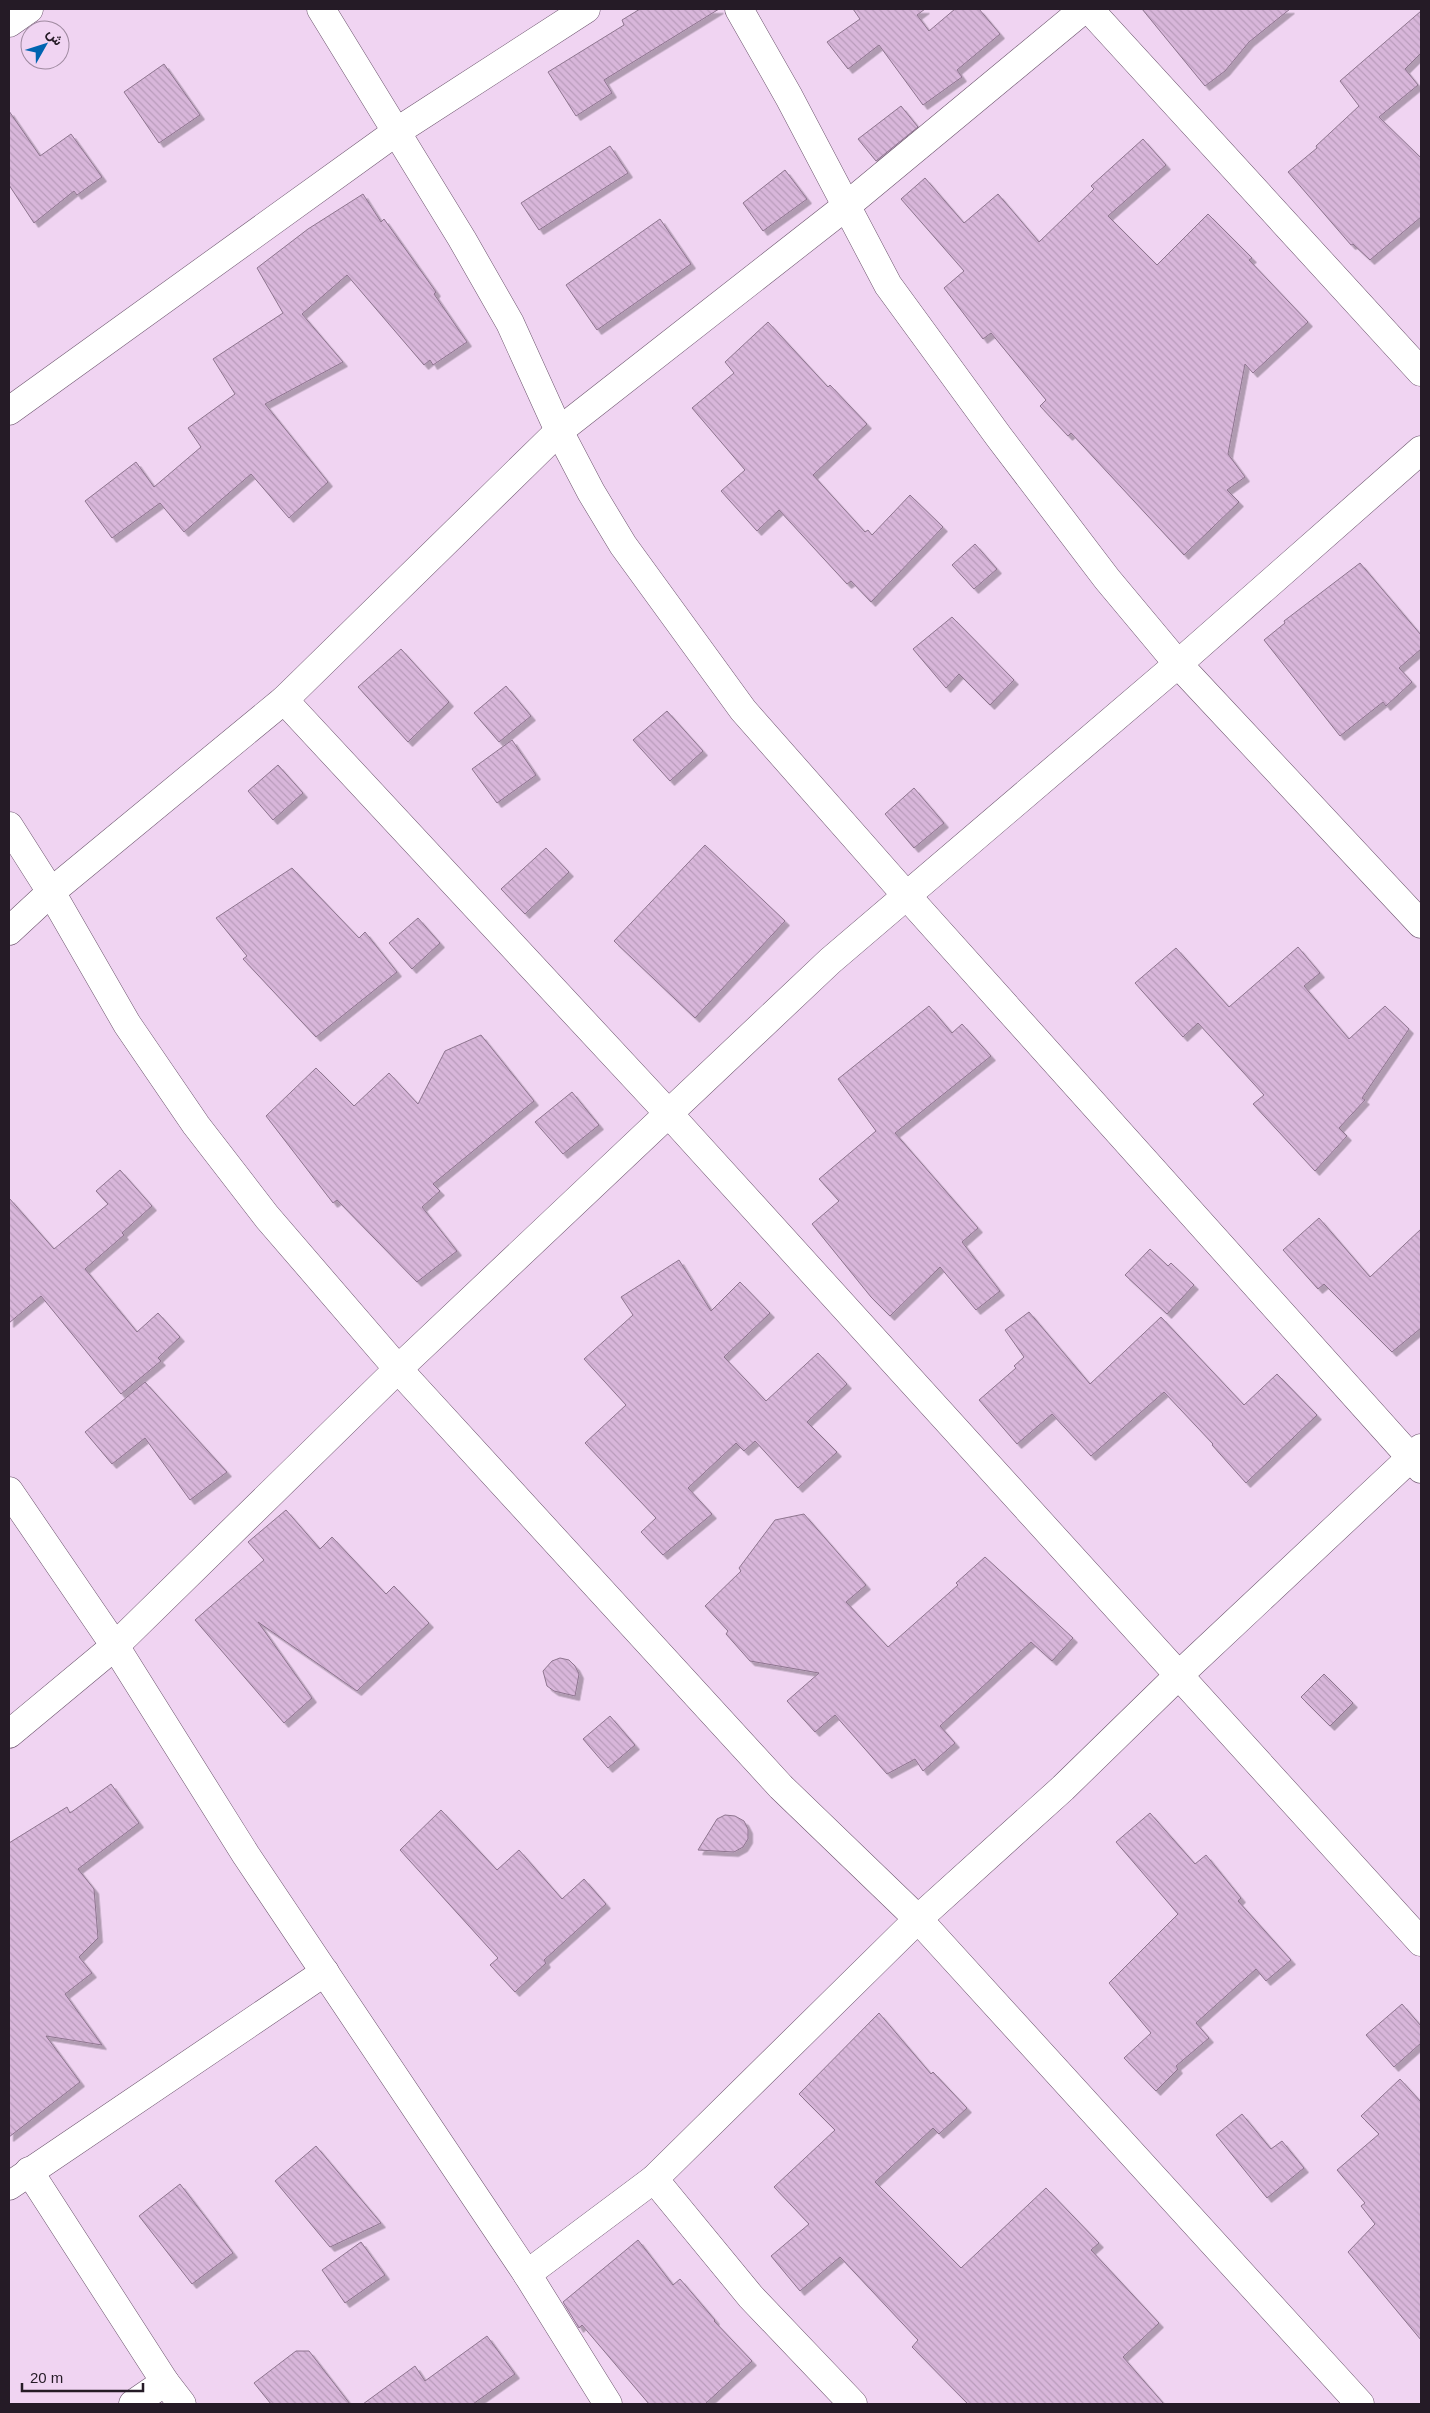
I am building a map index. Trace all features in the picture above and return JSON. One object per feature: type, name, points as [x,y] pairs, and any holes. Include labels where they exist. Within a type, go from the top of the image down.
[{"type":"street","points":[[9,23],[30,9]]},
{"type":"street","points":[[321,9],[462,239],[510,323],[559,431],[591,492],[623,544],[743,710],[906,895],[1418,1459],[1180,1674],[1063,1788],[918,1919],[654,2179],[527,2274]]},
{"type":"street","points":[[9,410],[396,132],[586,9]]},
{"type":"street","points":[[739,9],[789,97],[845,207],[888,285],[999,437],[1107,579],[1178,664],[1421,924]]},
{"type":"street","points":[[9,931],[52,892],[284,700],[559,431],[845,207],[1084,9]]},
{"type":"street","points":[[1089,9],[1421,372]]},
{"type":"street","points":[[9,1734],[115,1646],[398,1369],[830,961],[1178,664],[1421,450]]},
{"type":"street","points":[[284,700],[669,1114],[1180,1674],[1421,1942]]},
{"type":"street","points":[[9,826],[52,892],[127,1024],[196,1126],[267,1217],[398,1369],[781,1787],[918,1919],[1360,2404]]},
{"type":"street","points":[[9,1491],[115,1646],[246,1855],[527,2274],[608,2404]]},
{"type":"street","points":[[182,2404],[19,2178],[325,1972]]},
{"type":"street","points":[[654,2179],[751,2297],[854,2404]]},
{"type":"street","points":[[133,2404],[165,2382]]},
{"type":"building","points":[[640,9],[719,9],[604,80],[612,93],[576,116],[548,72],[624,25],[622,20]]},
{"type":"building","points":[[853,9],[925,9],[917,15],[929,31],[955,9],[979,9],[1000,34],[957,70],[962,77],[923,105],[879,45],[848,69],[827,42],[860,19]]},
{"type":"building","points":[[1142,9],[1290,9],[1249,42],[1225,71],[1205,86]]},
{"type":"building","points":[[1421,11],[1421,53],[1405,69],[1418,85],[1379,117],[1421,158],[1421,217],[1370,260],[1353,244],[1351,245],[1288,172],[1317,148],[1316,146],[1359,106],[1340,81]]},
{"type":"building","points":[[164,64],[200,115],[159,143],[124,92]]},
{"type":"building","points":[[901,106],[918,127],[876,161],[858,139]]},
{"type":"building","points":[[9,111],[40,156],[71,134],[102,177],[77,195],[74,191],[34,223],[9,185]]},
{"type":"building","points":[[1143,139],[1166,165],[1108,216],[1157,265],[1208,214],[1252,258],[1249,260],[1308,322],[1253,373],[1245,364],[1228,454],[1245,477],[1227,490],[1239,502],[1184,555],[1071,433],[1068,436],[1040,406],[1046,400],[991,333],[983,339],[944,288],[964,271],[901,199],[925,178],[964,223],[998,194],[1039,242],[1094,189],[1091,186]]},
{"type":"building","points":[[610,146],[628,173],[539,230],[521,203]]},
{"type":"building","points":[[785,170],[807,199],[763,231],[743,203]]},
{"type":"building","points":[[363,194],[381,222],[384,219],[436,292],[434,294],[467,342],[433,365],[430,360],[424,365],[347,275],[302,314],[343,362],[265,404],[328,482],[289,518],[251,474],[184,532],[160,503],[112,538],[85,501],[136,462],[154,487],[201,447],[188,428],[235,394],[213,359],[283,313],[257,268],[308,229]]},
{"type":"building","points":[[660,219],[691,264],[597,330],[566,285]]},
{"type":"building","points":[[768,322],[828,387],[830,385],[867,424],[813,475],[865,532],[868,530],[872,535],[910,495],[943,527],[871,602],[851,581],[847,584],[779,510],[757,531],[721,491],[745,470],[692,408],[734,373],[725,362]]},
{"type":"building","points":[[975,544],[997,569],[974,589],[952,565]]},
{"type":"building","points":[[1360,563],[1421,635],[1421,649],[1399,668],[1412,682],[1386,706],[1383,702],[1340,736],[1264,640],[1285,623],[1284,621]]},
{"type":"building","points":[[952,617],[1014,680],[990,705],[959,674],[946,688],[913,649]]},
{"type":"building","points":[[401,649],[449,702],[408,742],[358,687]]},
{"type":"building","points":[[506,686],[531,716],[499,742],[474,713]]},
{"type":"building","points":[[667,711],[703,751],[670,781],[633,740]]},
{"type":"building","points":[[512,740],[536,775],[497,803],[472,769]]},
{"type":"building","points":[[278,765],[303,793],[273,820],[248,791]]},
{"type":"building","points":[[914,788],[944,823],[914,848],[885,814]]},
{"type":"building","points":[[705,845],[785,921],[695,1018],[614,941]]},
{"type":"building","points":[[546,848],[569,872],[525,914],[501,889]]},
{"type":"building","points":[[292,868],[359,938],[365,932],[397,972],[316,1037],[243,959],[247,956],[216,918]]},
{"type":"building","points":[[418,918],[440,943],[412,969],[389,943]]},
{"type":"building","points":[[1298,947],[1320,973],[1304,986],[1349,1039],[1385,1006],[1409,1029],[1362,1098],[1365,1100],[1339,1128],[1347,1136],[1315,1171],[1253,1104],[1264,1095],[1198,1023],[1183,1037],[1135,983],[1176,948],[1229,1007]]},
{"type":"building","points":[[929,1006],[952,1033],[962,1024],[991,1056],[895,1133],[978,1228],[962,1242],[1000,1291],[976,1310],[940,1267],[890,1316],[871,1297],[812,1224],[839,1201],[819,1179],[876,1131],[838,1079]]},
{"type":"building","points":[[481,1035],[534,1101],[433,1184],[440,1191],[422,1207],[457,1251],[417,1282],[337,1200],[333,1203],[266,1116],[316,1068],[354,1106],[389,1073],[418,1104],[445,1051]]},
{"type":"building","points":[[572,1092],[599,1125],[563,1154],[535,1122]]},
{"type":"building","points":[[120,1170],[152,1206],[122,1233],[124,1235],[85,1269],[137,1332],[158,1313],[180,1337],[158,1358],[161,1361],[121,1394],[41,1296],[9,1323],[9,1198],[54,1249],[108,1204],[96,1191]]},
{"type":"building","points":[[1319,1218],[1370,1277],[1421,1229],[1421,1328],[1392,1352],[1324,1284],[1318,1289],[1283,1250]]},
{"type":"building","points":[[1150,1249],[1168,1266],[1171,1263],[1194,1285],[1167,1314],[1125,1275]]},
{"type":"building","points":[[679,1260],[711,1311],[740,1282],[770,1313],[724,1357],[766,1401],[818,1353],[847,1384],[807,1422],[837,1452],[798,1488],[755,1441],[744,1451],[736,1443],[688,1488],[712,1514],[663,1555],[641,1532],[656,1518],[585,1443],[626,1405],[584,1359],[633,1315],[621,1297]]},
{"type":"building","points":[[1029,1312],[1090,1384],[1161,1317],[1244,1405],[1277,1374],[1317,1415],[1246,1483],[1213,1444],[1164,1392],[1091,1456],[1052,1414],[1017,1444],[979,1400],[1016,1368],[1014,1366],[1024,1357],[1005,1330]]},
{"type":"building","points":[[145,1382],[227,1472],[190,1500],[145,1438],[112,1464],[85,1432]]},
{"type":"building","points":[[286,1510],[320,1549],[332,1537],[386,1594],[394,1586],[429,1623],[357,1691],[258,1622],[312,1698],[284,1723],[195,1620],[264,1560],[248,1542]]},
{"type":"building","points":[[804,1514],[866,1585],[846,1602],[888,1647],[958,1585],[956,1583],[985,1557],[1073,1638],[1052,1661],[1031,1642],[940,1726],[955,1743],[923,1771],[915,1759],[887,1774],[835,1715],[815,1732],[787,1701],[819,1673],[750,1661],[726,1634],[728,1631],[705,1606],[741,1571],[739,1568],[775,1520]]},
{"type":"building","points":[[560,1658],[569,1660],[579,1674],[575,1696],[554,1691],[547,1686],[543,1671],[552,1661]]},
{"type":"building","points":[[1324,1674],[1353,1703],[1330,1726],[1301,1697]]},
{"type":"building","points":[[610,1716],[635,1745],[608,1768],[583,1739]]},
{"type":"building","points":[[111,1784],[139,1823],[78,1869],[94,1889],[98,1938],[79,1957],[92,1973],[65,1994],[102,2045],[46,2036],[80,2082],[9,2137],[9,1843],[67,1807],[70,1813]]},
{"type":"building","points":[[441,1810],[497,1870],[519,1850],[562,1899],[584,1879],[606,1904],[544,1960],[546,1963],[515,1992],[490,1965],[498,1958],[400,1850]]},
{"type":"building","points":[[1150,1813],[1195,1864],[1206,1855],[1241,1898],[1238,1901],[1291,1960],[1266,1981],[1256,1969],[1196,2023],[1209,2038],[1176,2066],[1178,2069],[1156,2091],[1124,2058],[1151,2033],[1109,1983],[1178,1914],[1116,1842]]},
{"type":"building","points":[[725,1815],[735,1816],[744,1821],[748,1829],[748,1839],[743,1847],[734,1852],[698,1850],[717,1819]]},
{"type":"building","points":[[1402,2004],[1421,2026],[1421,2043],[1394,2067],[1366,2035]]},
{"type":"building","points":[[879,2013],[931,2074],[933,2072],[967,2108],[939,2134],[933,2128],[875,2182],[961,2268],[1046,2188],[1099,2243],[1091,2250],[1159,2323],[1123,2357],[1164,2404],[968,2404],[912,2347],[918,2340],[840,2257],[800,2291],[771,2256],[809,2224],[774,2187],[835,2130],[799,2094]]},
{"type":"building","points":[[1400,2079],[1421,2102],[1421,2340],[1348,2252],[1375,2224],[1361,2206],[1365,2203],[1337,2170],[1379,2134],[1361,2116]]},
{"type":"building","points":[[1242,2114],[1271,2149],[1282,2141],[1304,2168],[1267,2198],[1216,2135]]},
{"type":"building","points":[[316,2146],[381,2223],[330,2247],[275,2181]]},
{"type":"building","points":[[180,2184],[233,2253],[192,2284],[139,2216]]},
{"type":"building","points":[[638,2240],[673,2285],[680,2279],[714,2321],[752,2361],[705,2404],[649,2404],[582,2325],[579,2328],[563,2302]]},
{"type":"building","points":[[361,2242],[385,2275],[345,2303],[322,2270]]},
{"type":"building","points":[[487,2336],[515,2374],[473,2404],[363,2404],[415,2366],[425,2381]]},
{"type":"building","points":[[296,2351],[309,2351],[350,2404],[271,2404],[254,2383]]}]
